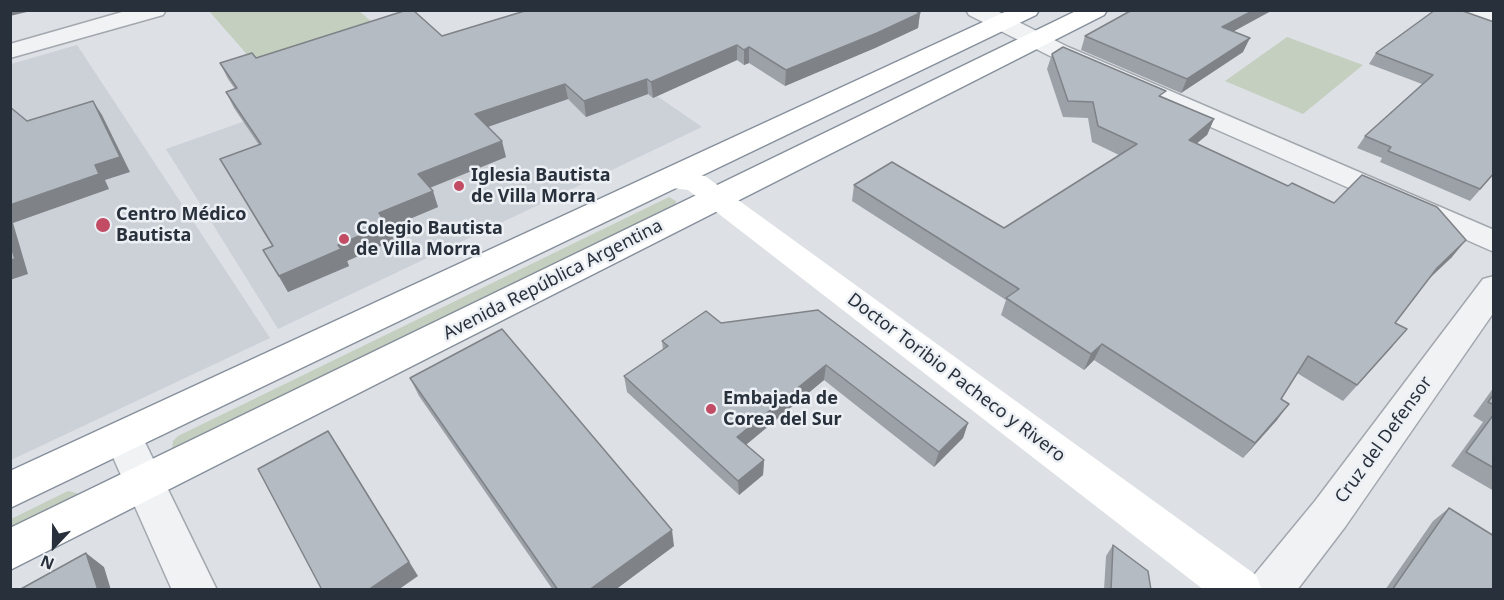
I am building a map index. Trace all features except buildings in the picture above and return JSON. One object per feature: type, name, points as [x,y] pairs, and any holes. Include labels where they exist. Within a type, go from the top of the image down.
[{"type":"main road","points":[[693,187],[766,147],[779,127],[1028,10]]},
{"type":"main road","name":"Avenida República Argentina","points":[[10,490],[123,436],[693,187],[1038,40],[1096,10]]},
{"type":"main road","name":"Avenida República Argentina","points":[[10,550],[144,484],[693,187]]},
{"type":"main road","name":"Doctor Toribio Pacheco y Rivero","points":[[693,187],[1240,590]]},
{"type":"street","points":[[10,51],[155,10]]},
{"type":"street","points":[[977,10],[1038,40],[1494,242]]},
{"type":"street","points":[[1468,10],[1494,18]]},
{"type":"street","name":"Cruz del Defensor","points":[[1270,590],[1330,514],[1494,287]]},
{"type":"street","points":[[123,436],[195,590]]},
{"type":"shaded area","name":"Colegio Bautista de Villa Morra","points":[[541,16],[702,127],[278,329],[166,149]]},
{"type":"shaded area","name":"Centro Médico Bautista","points":[[77,45],[270,338],[11,460],[11,64]]},
{"type":"green space","points":[[209,11],[359,11],[378,27],[258,67]]},
{"type":"green space","points":[[1287,37],[1363,65],[1303,114],[1225,81]]},
{"type":"green space","points":[[669,197],[676,201],[675,206],[175,451],[172,449],[173,441],[178,436]]},
{"type":"green space","points":[[68,491],[77,493],[78,498],[11,536],[11,519]]},
{"type":"place","name":"Iglesia Bautista de Villa Morra","points":[[459,186]]},
{"type":"place","name":"Centro Médico Bautista","points":[[103,225]]},
{"type":"place","name":"Colegio Bautista de Villa Morra","points":[[344,239]]},
{"type":"place","name":"Embajada de Corea del Sur","points":[[711,409]]}]
